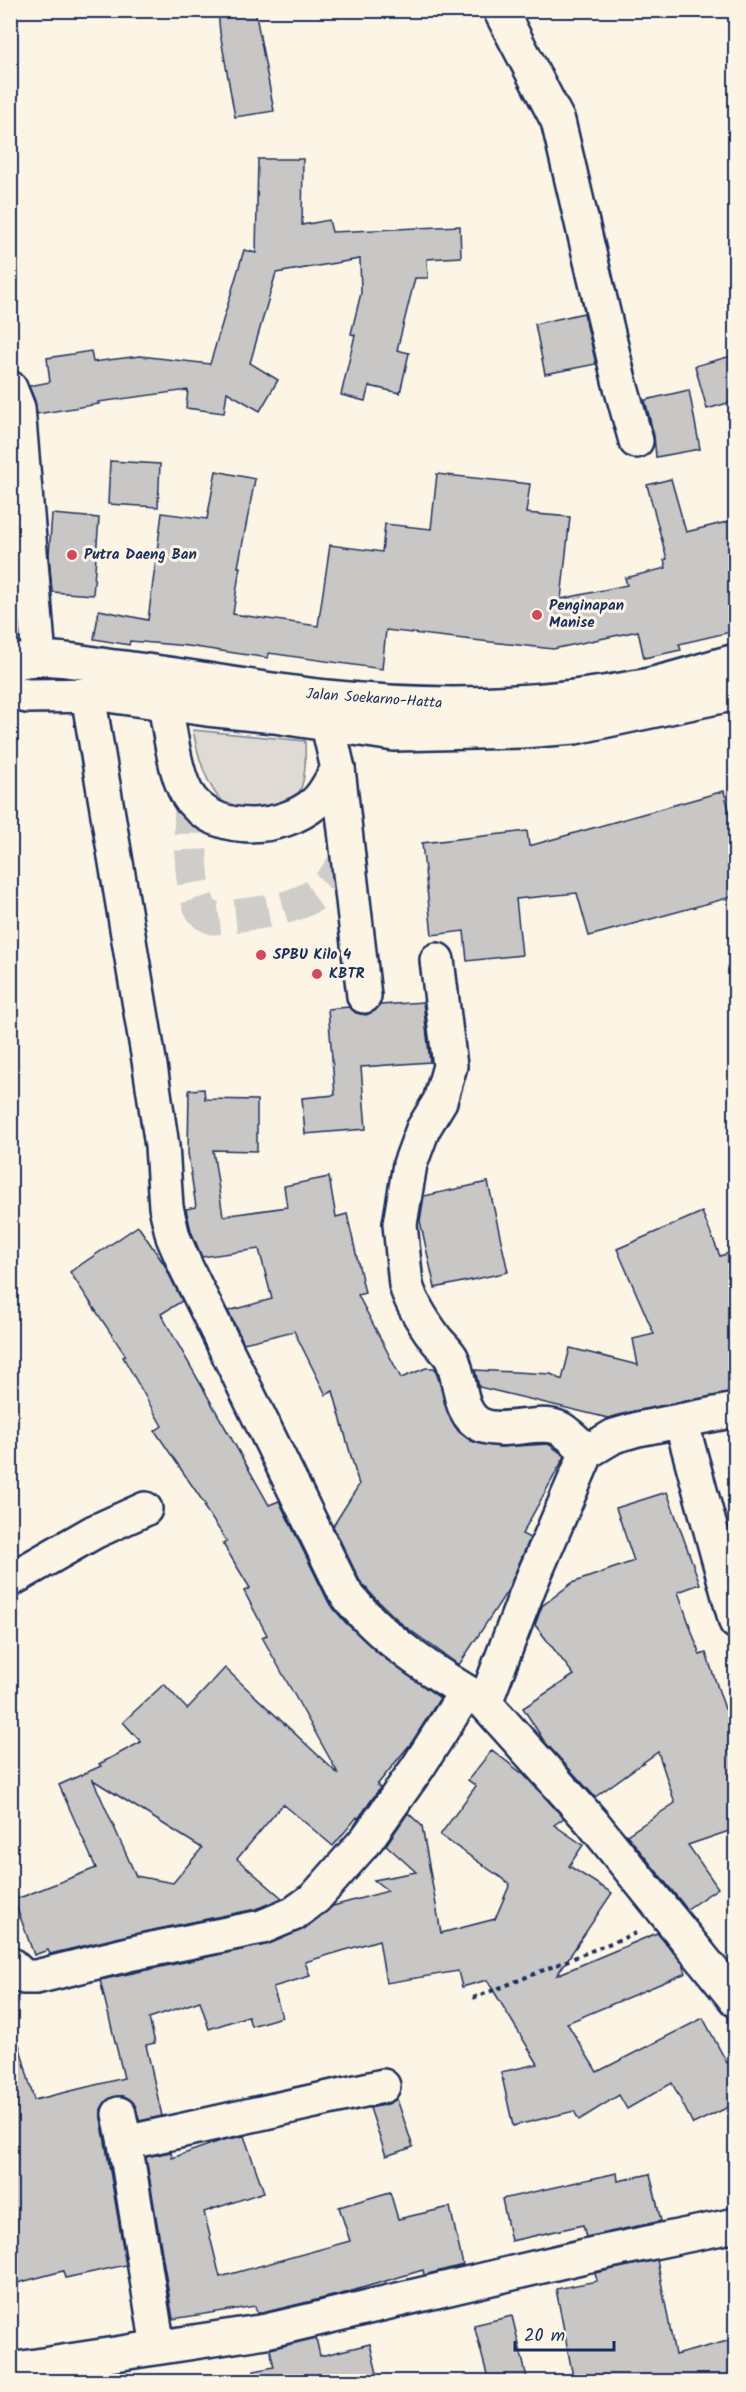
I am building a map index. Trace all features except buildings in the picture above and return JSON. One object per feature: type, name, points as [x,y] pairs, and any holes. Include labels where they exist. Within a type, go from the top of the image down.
[{"type":"main road","points":[[500,10],[558,121],[619,380],[636,441]]},
{"type":"main road","points":[[10,388],[18,408],[25,661]]},
{"type":"main road","name":"Jalan Soekarno-Hatta","points":[[25,661],[163,673],[327,711],[394,734],[575,727],[735,693]]},
{"type":"main road","name":"Jalan Soekarno-Hatta","points":[[10,692],[27,696],[108,695],[274,716],[424,704],[495,705],[553,700],[640,687],[735,661]]},
{"type":"main road","points":[[88,695],[152,1078],[162,1146],[166,1207],[173,1237],[344,1590],[361,1614],[391,1640],[426,1666],[476,1697],[592,1822],[735,2000]]},
{"type":"main road","points":[[165,704],[178,773],[191,801],[212,817],[232,823],[277,823],[297,815],[316,803],[338,769]]},
{"type":"main road","points":[[327,711],[338,769],[364,996]]},
{"type":"main road","points":[[437,960],[450,1066],[440,1101],[423,1129],[410,1164],[400,1224],[406,1285],[430,1330],[453,1360],[460,1394],[471,1420],[483,1426],[500,1429],[558,1427],[587,1452]]},
{"type":"main road","points":[[10,1964],[24,1977],[36,1977],[133,1953],[262,1927],[292,1914],[315,1898],[367,1839],[418,1767],[476,1697],[529,1587],[587,1452],[614,1436],[638,1429],[735,1410]]},
{"type":"main road","points":[[681,1421],[735,1622]]},
{"type":"main road","points":[[10,1580],[94,1533],[145,1509]]},
{"type":"main road","points":[[158,2347],[122,2129],[383,2086]]},
{"type":"main road","points":[[10,2370],[266,2331],[585,2256],[735,2225]]},
{"type":"path","points":[[473,1998],[536,1975],[581,1954],[671,1919]]},
{"type":"shaded area","points":[[193,730],[305,741],[305,771],[295,799],[289,805],[277,810],[238,808],[226,804],[214,791],[206,775]]},
{"type":"tunnel","points":[[191,801],[191,860],[195,893],[199,906],[205,914],[214,918],[277,910],[307,899],[332,880],[348,856]]},
{"type":"place","name":"Putra Daeng Ban","points":[[72,555]]},
{"type":"place","name":"Penginapan Manise","points":[[537,615]]},
{"type":"place","name":"SPBU Kilo 4","points":[[261,955]]},
{"type":"place","name":"KBTR","points":[[317,974]]}]
